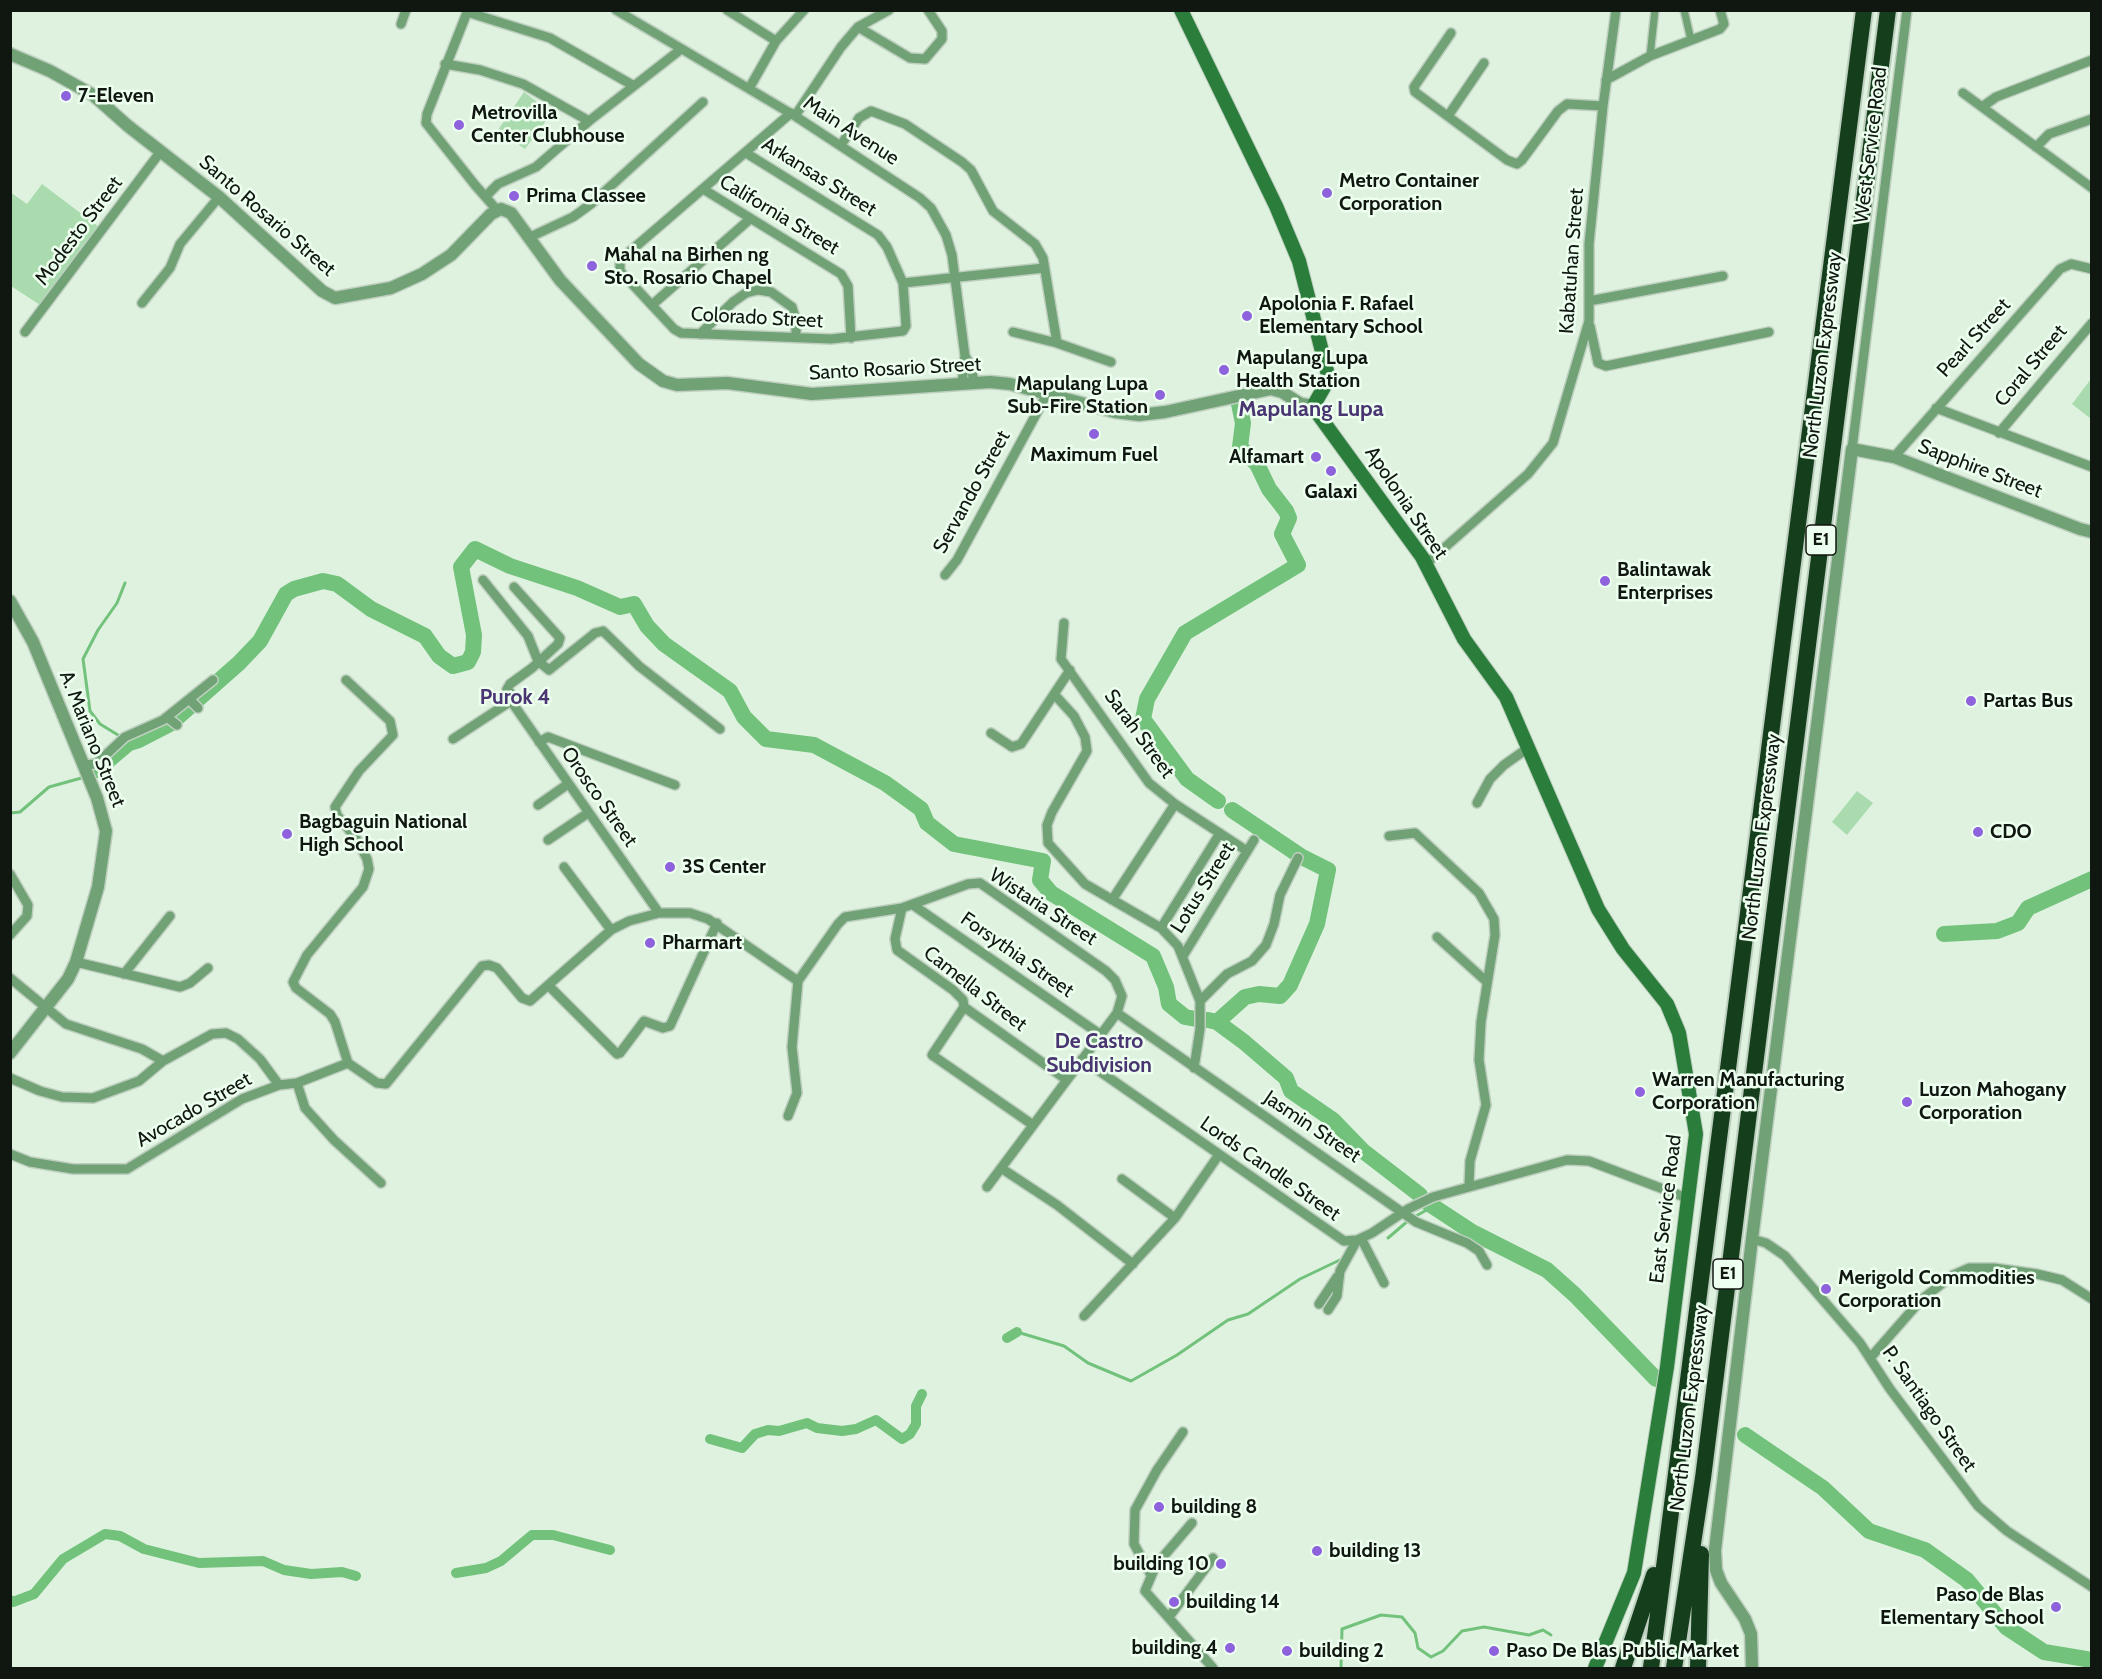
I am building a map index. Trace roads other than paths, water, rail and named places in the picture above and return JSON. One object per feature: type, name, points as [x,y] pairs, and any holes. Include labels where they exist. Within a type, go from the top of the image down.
[{"type":"highway","name":"North Luzon Expressway","points":[[1651,1668],[1863,10]]},
{"type":"highway","name":"North Luzon Expressway","points":[[1674,1668],[1703,1478],[1888,10]]},
{"type":"highway","points":[[1698,1668],[1703,1478]]},
{"type":"highway","points":[[1623,1668],[1644,1612],[1671,1511]]},
{"type":"main road","points":[[1182,10],[1276,206],[1299,261],[1328,375],[1327,382],[1314,406]]},
{"type":"main road","name":"Apolonia Street","points":[[1314,406],[1426,564],[1464,639],[1506,697],[1528,748]]},
{"type":"main road","name":"East Service Road","points":[[1528,748],[1598,909],[1623,949],[1667,1004],[1679,1033],[1696,1134],[1667,1367],[1634,1573],[1595,1668]]},
{"type":"street","points":[[401,24],[406,10]]},
{"type":"street","name":"Main Avenue","points":[[616,10],[680,50],[750,87],[793,114],[931,208],[946,235],[956,278],[968,383]]},
{"type":"street","points":[[750,87],[776,41],[804,10]]},
{"type":"street","points":[[858,27],[889,10]]},
{"type":"street","points":[[858,27],[910,58],[925,59],[942,39],[942,31],[928,10]]},
{"type":"street","name":"Kabatuhan Street","points":[[1426,564],[1528,474],[1548,452],[1580,360],[1589,321],[1589,244],[1602,106],[1616,10]]},
{"type":"street","points":[[1650,56],[1655,10]]},
{"type":"street","points":[[1684,10],[1691,40]]},
{"type":"street","points":[[1606,80],[1650,56],[1720,29],[1724,24],[1720,10]]},
{"type":"street","name":"West Service Road","points":[[1752,1668],[1751,1634],[1745,1619],[1721,1583],[1716,1570],[1715,1550],[1907,10]]},
{"type":"street","points":[[497,210],[426,123],[426,114],[467,11],[550,38],[634,86]]},
{"type":"street","points":[[731,11],[776,41]]},
{"type":"street","name":"Colorado Street","points":[[858,27],[793,114],[619,263],[620,271],[674,329],[681,333],[851,338],[903,331]]},
{"type":"street","points":[[1450,33],[1414,87],[1417,95],[1507,160],[1517,164],[1567,104],[1602,106]]},
{"type":"street","points":[[486,196],[498,184],[536,167],[588,121],[680,50]]},
{"type":"street","name":"Santo Rosario Street","points":[[10,54],[50,71],[93,95],[219,197],[322,291],[335,298],[380,291],[422,274],[451,255],[497,210],[505,210],[511,213],[560,280],[639,364],[663,381],[677,385],[727,383],[806,394],[968,383],[1010,384],[1115,412],[1139,415],[1164,412],[1271,389],[1282,392],[1308,407],[1314,406]]},
{"type":"street","points":[[1982,107],[1996,97],[2091,60]]},
{"type":"street","points":[[1449,116],[1484,63]]},
{"type":"street","points":[[445,64],[480,70],[524,84],[588,121]]},
{"type":"street","points":[[1963,93],[2091,188]]},
{"type":"street","points":[[528,238],[573,218],[703,102]]},
{"type":"street","points":[[841,145],[864,112],[878,113],[905,124],[971,170],[993,211],[1035,244],[1043,258],[1057,343]]},
{"type":"street","points":[[2036,147],[2049,134],[2091,119]]},
{"type":"street","name":"Modesto Street","points":[[25,332],[161,151]]},
{"type":"street","name":"Arkansas Street","points":[[746,153],[878,235],[903,283],[906,326],[903,331]]},
{"type":"street","name":"California Street","points":[[703,189],[845,278],[848,286],[851,338]]},
{"type":"street","points":[[142,303],[170,268],[180,244],[219,197]]},
{"type":"street","points":[[652,305],[750,219]]},
{"type":"street","name":"Pearl Street","points":[[1894,457],[2060,269],[2071,264],[2091,269]]},
{"type":"street","points":[[903,283],[1044,268]]},
{"type":"street","points":[[1589,301],[1723,276]]},
{"type":"street","points":[[700,334],[733,302],[746,293],[758,290],[777,296],[792,307],[796,321],[795,337]]},
{"type":"street","points":[[1589,321],[1598,363],[1606,366],[1769,332]]},
{"type":"street","name":"Coral Street","points":[[1999,433],[2091,323]]},
{"type":"street","points":[[1013,332],[1057,343],[1111,362]]},
{"type":"street","name":"Servando Street","points":[[945,575],[957,560],[1047,394]]},
{"type":"street","points":[[1936,408],[2091,467]]},
{"type":"street","name":"Sapphire Street","points":[[1852,449],[1894,457],[2080,530],[2091,532]]},
{"type":"street","points":[[483,580],[528,636],[538,662],[549,670],[595,633],[603,631],[639,666],[720,729]]},
{"type":"street","points":[[453,740],[511,701],[512,695],[507,688],[558,644],[560,638],[514,587]]},
{"type":"street","name":"A. Mariano Street","points":[[10,601],[24,623],[86,771],[103,817],[104,853],[76,962],[68,979],[10,1053]]},
{"type":"street","name":"Sarah Street","points":[[1064,622],[1060,654],[1149,783],[1175,804],[1247,851]]},
{"type":"street","points":[[991,733],[1012,747],[1021,744],[1070,670]]},
{"type":"street","points":[[86,771],[125,737],[172,720],[205,695],[213,680]]},
{"type":"street","points":[[346,680],[390,721],[393,735],[359,771],[335,807],[337,814],[358,841],[367,859],[369,868],[363,887],[307,955],[293,982],[335,1022],[348,1063],[377,1083],[386,1084],[482,966],[489,965],[497,968],[526,1001],[536,998],[611,930],[628,921],[659,913],[690,913],[717,923],[798,981]]},
{"type":"street","points":[[1054,694],[1074,716],[1084,737],[1087,751],[1052,812],[1047,825],[1048,843],[1084,884],[1161,928],[1170,936],[1183,956],[1200,1001],[1200,1029],[1194,1068]]},
{"type":"street","name":"Orosco Street","points":[[511,701],[659,913]]},
{"type":"street","points":[[539,742],[548,737],[675,785]]},
{"type":"street","points":[[1477,803],[1490,779],[1528,748]]},
{"type":"street","points":[[538,805],[568,784]]},
{"type":"street","points":[[1113,900],[1175,804]]},
{"type":"street","points":[[548,840],[588,813]]},
{"type":"street","points":[[1161,928],[1220,833]]},
{"type":"street","points":[[1389,836],[1415,833],[1479,894],[1490,907],[1494,919],[1495,935],[1487,982],[1479,1060],[1486,1105],[1470,1161],[1469,1186]]},
{"type":"street","name":"Lotus Street","points":[[1183,956],[1254,840]]},
{"type":"street","points":[[1200,1001],[1227,974],[1252,961],[1266,945],[1275,924],[1280,895],[1298,858]]},
{"type":"street","points":[[564,867],[611,930]]},
{"type":"street","points":[[10,874],[26,900],[28,911],[10,935]]},
{"type":"street","name":"Wistaria Street","points":[[913,905],[968,884],[980,883],[1106,970],[1115,980],[1122,996],[1117,1013]]},
{"type":"street","points":[[788,1116],[797,1093],[792,1047],[798,981],[845,917],[913,905]]},
{"type":"street","name":"Forsythia Street","points":[[913,905],[1101,1035]]},
{"type":"street","name":"Camella Street","points":[[902,908],[895,939],[897,950],[953,990],[963,1000],[964,1007],[1067,1080]]},
{"type":"street","points":[[124,974],[171,916]]},
{"type":"street","points":[[549,986],[617,1054],[620,1053],[644,1021],[663,1028],[670,1026],[717,923]]},
{"type":"street","points":[[1437,937],[1487,982]]},
{"type":"street","points":[[76,962],[180,987],[190,983],[208,968]]},
{"type":"street","points":[[10,978],[66,1024],[142,1049],[163,1061]]},
{"type":"street","points":[[964,1007],[932,1055],[1033,1125]]},
{"type":"street","points":[[987,1187],[1117,1013]]},
{"type":"street","name":"Jasmin Street","points":[[1117,1013],[1416,1222],[1467,1243],[1479,1251],[1487,1265]]},
{"type":"street","points":[[10,1078],[40,1091],[62,1097],[93,1098],[139,1081],[163,1061],[212,1034],[226,1033],[238,1039],[260,1059],[279,1085]]},
{"type":"street","name":"Lords Candle Street","points":[[1082,1059],[1338,1239],[1348,1242],[1359,1239]]},
{"type":"street","name":"Avocado Street","points":[[10,1154],[30,1161],[73,1169],[127,1169],[227,1107],[279,1085],[297,1083],[348,1063]]},
{"type":"street","points":[[297,1083],[305,1108],[334,1140],[381,1183]]},
{"type":"street","points":[[1084,1316],[1175,1218],[1218,1156]]},
{"type":"street","points":[[1319,1304],[1359,1239],[1433,1197],[1469,1186],[1568,1160],[1583,1160],[1687,1198]]},
{"type":"street","points":[[1001,1168],[1057,1205],[1133,1264]]},
{"type":"street","points":[[1122,1179],[1175,1218]]},
{"type":"street","points":[[1359,1239],[1384,1283]]},
{"type":"street","name":"P. Santiago Street","points":[[1752,1239],[1766,1243],[1785,1256],[1871,1357],[1890,1389],[1944,1457],[1966,1494],[2007,1531],[2091,1587]]},
{"type":"street","points":[[1871,1357],[1921,1300],[1953,1275],[1969,1268],[1994,1268],[2062,1280],[2091,1299]]},
{"type":"street","points":[[1328,1310],[1337,1296],[1338,1275]]},
{"type":"street","points":[[1152,1575],[1134,1544],[1135,1510],[1152,1478],[1183,1432]]},
{"type":"street","points":[[1192,1522],[1171,1545],[1145,1591],[1214,1668]]},
{"type":"street","points":[[1168,1617],[1213,1558]]},
{"type":"waterway","points":[[1218,801],[1187,779],[1143,719],[1147,699],[1185,633],[1298,565],[1282,534],[1289,518],[1286,511],[1269,489],[1257,464],[1240,447],[1243,423],[1238,399]]},
{"type":"waterway","points":[[125,740],[129,743],[139,740],[170,724],[239,663],[260,641],[286,594],[294,589],[323,581],[337,584],[371,609],[425,636],[439,656],[453,666],[468,662],[473,652],[474,635],[461,567],[475,549],[510,566],[577,588],[620,607],[634,604],[647,626],[664,644],[730,691],[744,717],[766,739],[814,745],[885,783],[921,809],[927,823],[954,844],[1043,861],[1040,880],[1051,893],[1153,956],[1166,987],[1169,1004],[1185,1017],[1196,1019]]},
{"type":"waterway","points":[[118,735],[100,724],[90,711],[83,659],[98,630],[117,603],[125,583]]},
{"type":"waterway","points":[[97,770],[129,743]]},
{"type":"waterway","points":[[10,813],[20,812],[49,787],[85,777]]},
{"type":"waterway","points":[[1217,1022],[1245,997],[1259,994],[1280,996],[1290,985],[1317,924],[1328,870],[1302,857],[1232,810]]},
{"type":"waterway","points":[[1944,934],[1997,931],[2018,923],[2028,908],[2092,879]]},
{"type":"waterway","points":[[1208,1020],[1217,1022],[1244,1042],[1286,1078],[1291,1091],[1333,1120],[1363,1151],[1420,1195]]},
{"type":"waterway","points":[[1428,1203],[1472,1232],[1547,1270],[1575,1295],[1656,1379]]},
{"type":"waterway","points":[[1414,1217],[1432,1207]]},
{"type":"waterway","points":[[1388,1238],[1409,1220]]},
{"type":"waterway","points":[[1017,1332],[1064,1346],[1088,1363],[1131,1381],[1177,1355],[1228,1320],[1248,1314],[1300,1279],[1344,1258]]},
{"type":"waterway","points":[[1007,1338],[1017,1332]]},
{"type":"waterway","points":[[710,1439],[742,1448],[755,1434],[768,1430],[779,1431],[807,1423],[817,1428],[842,1431],[856,1429],[876,1420],[902,1439],[910,1434],[916,1424],[916,1406],[922,1394]]},
{"type":"waterway","points":[[1745,1435],[1823,1488],[1869,1531],[1925,1550],[1967,1580],[2006,1627],[2044,1652],[2086,1659],[2092,1664]]},
{"type":"waterway","points":[[10,1600],[13,1602],[34,1594],[63,1559],[105,1534],[120,1536],[144,1549],[199,1563],[263,1561],[284,1570],[311,1574],[342,1572],[356,1576]]},
{"type":"waterway","points":[[456,1573],[486,1568],[501,1561],[532,1535],[553,1535],[610,1550]]},
{"type":"waterway","points":[[1341,1668],[1342,1629],[1381,1615],[1402,1617],[1415,1633],[1418,1648],[1431,1657],[1443,1651],[1462,1631],[1484,1627],[1529,1635],[1543,1630],[1551,1635]]},
{"type":"place","name":"7-Eleven","points":[[66,96]]},
{"type":"place","name":"Metrovilla Center Clubhouse","points":[[459,125]]},
{"type":"place","name":"Metro Container Corporation","points":[[1327,193]]},
{"type":"place","name":"Prima Classee","points":[[514,196]]},
{"type":"place","name":"Mahal na Birhen ng Sto. Rosario Chapel","points":[[592,266]]},
{"type":"place","name":"Apolonia F. Rafael Elementary School","points":[[1247,316]]},
{"type":"place","name":"Mapulang Lupa Health Station","points":[[1224,370]]},
{"type":"place","name":"Mapulang Lupa Sub-Fire Station","points":[[1160,395]]},
{"type":"place","name":"Maximum Fuel","points":[[1094,434]]},
{"type":"place","name":"Alfamart","points":[[1316,457]]},
{"type":"place","name":"Galaxi","points":[[1331,471]]},
{"type":"place","name":"Balintawak Enterprises","points":[[1605,581]]},
{"type":"place","name":"Partas Bus","points":[[1971,701]]},
{"type":"place","name":"CDO","points":[[1978,832]]},
{"type":"place","name":"Bagbaguin National High School","points":[[287,834]]},
{"type":"place","name":"3S Center","points":[[670,867]]},
{"type":"place","name":"Pharmart","points":[[650,943]]},
{"type":"place","name":"Warren Manufacturing Corporation","points":[[1640,1092]]},
{"type":"place","name":"Luzon Mahogany Corporation","points":[[1907,1102]]},
{"type":"place","name":"Merigold Commodities Corporation","points":[[1826,1289]]},
{"type":"place","name":"building 8","points":[[1159,1507]]},
{"type":"place","name":"building 13","points":[[1317,1551]]},
{"type":"place","name":"building 10","points":[[1221,1564]]},
{"type":"place","name":"building 14","points":[[1174,1602]]},
{"type":"place","name":"Paso de Blas Elementary School","points":[[2056,1607]]},
{"type":"place","name":"building 4","points":[[1230,1648]]},
{"type":"place","name":"building 2","points":[[1287,1651]]},
{"type":"place","name":"Paso De Blas Public Market","points":[[1494,1651]]},
{"type":"district","name":"Mapulang Lupa","points":[[1311,410]]},
{"type":"district","name":"Purok 4","points":[[515,698]]},
{"type":"district","name":"De Castro Subdivision","points":[[1099,1054]]}]
